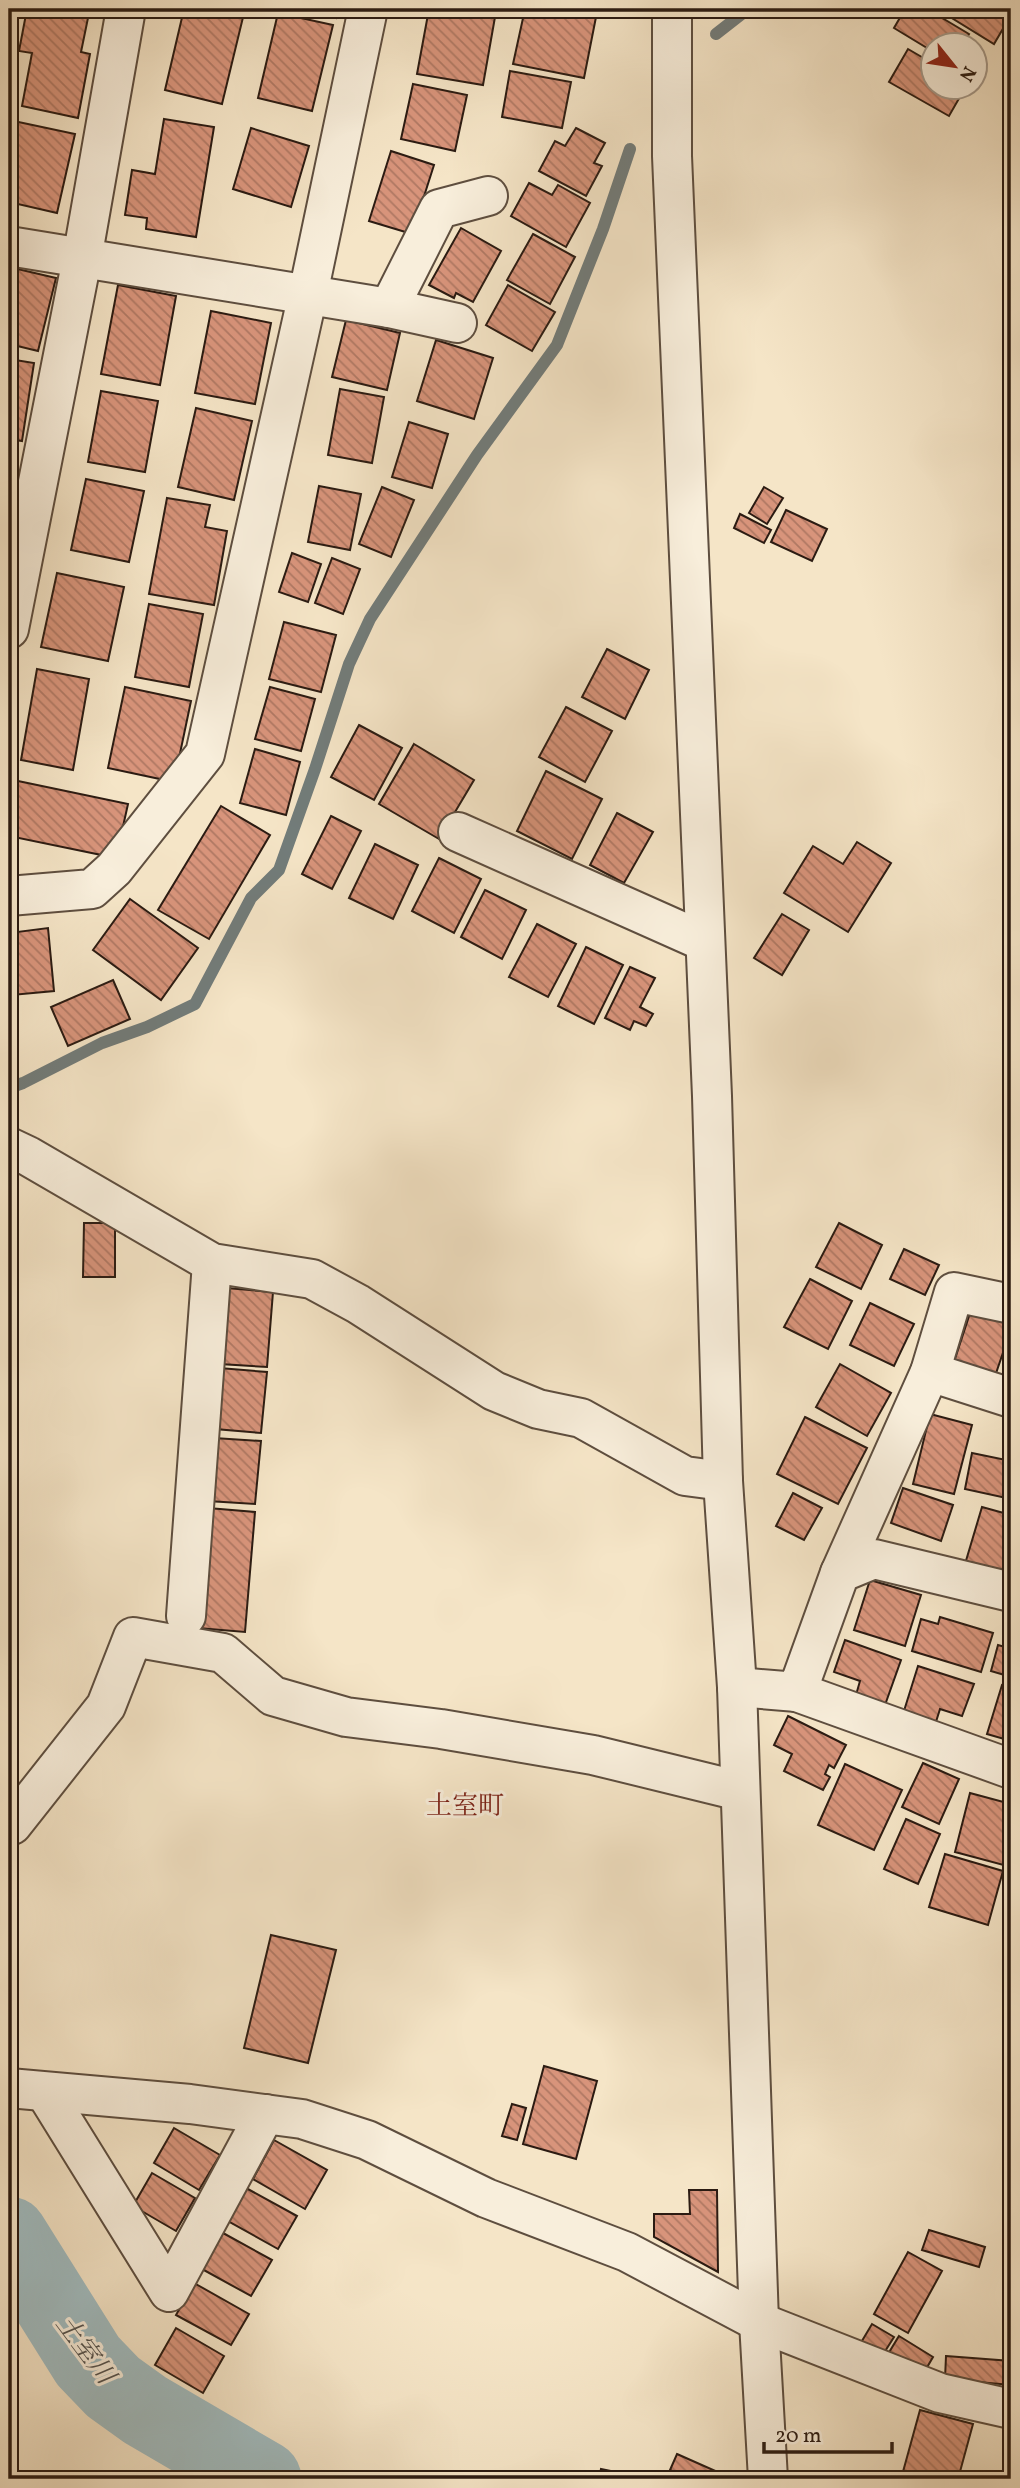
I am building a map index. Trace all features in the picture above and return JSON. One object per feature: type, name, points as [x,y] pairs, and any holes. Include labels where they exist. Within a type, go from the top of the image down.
[{"type":"street","points":[[9,629],[82,259],[126,9]]},
{"type":"street","points":[[9,896],[92,889],[114,869],[205,754],[308,294],[368,9]]},
{"type":"street","points":[[672,9],[672,156],[705,942],[723,1481],[737,1687],[759,2322],[768,2479]]},
{"type":"street","points":[[389,308],[439,209],[488,196]]},
{"type":"street","points":[[9,246],[308,294],[457,323]]},
{"type":"street","points":[[458,832],[705,942]]},
{"type":"street","points":[[9,1147],[212,1264],[312,1279],[358,1304],[494,1391],[538,1409],[581,1418],[685,1476],[723,1481]]},
{"type":"street","points":[[186,1616],[212,1264]]},
{"type":"street","points":[[797,1692],[840,1573],[930,1372],[954,1292],[1011,1304]]},
{"type":"street","points":[[930,1372],[1011,1398]]},
{"type":"street","points":[[840,1573],[874,1559],[1011,1592]]},
{"type":"street","points":[[10,1826],[106,1706],[133,1637],[223,1653],[273,1696],[346,1717],[593,1755],[740,1791]]},
{"type":"street","points":[[737,1687],[797,1692],[1011,1769]]},
{"type":"street","points":[[27,2090],[169,2292],[265,2114]]},
{"type":"street","points":[[27,2090],[190,2105],[302,2119],[367,2140],[486,2199],[627,2252],[759,2322],[940,2393],[1011,2409]]},
{"type":"building","points":[[27,9],[68,9],[89,13],[81,52],[90,54],[78,118],[22,106],[32,53],[19,51]]},
{"type":"building","points":[[184,9],[245,9],[222,104],[165,90]]},
{"type":"building","points":[[297,9],[338,9],[336,18]]},
{"type":"building","points":[[429,9],[447,9],[495,17],[483,85],[417,74]]},
{"type":"building","points":[[525,9],[553,9],[596,17],[584,78],[513,64]]},
{"type":"building","points":[[905,9],[927,9],[966,32],[918,32],[918,43],[894,28]]},
{"type":"building","points":[[944,9],[1011,9],[1011,15],[994,44],[988,40],[988,32],[974,32],[942,12]]},
{"type":"building","points":[[278,13],[333,25],[312,111],[258,98]]},
{"type":"building","points":[[908,49],[918,55],[918,98],[889,82]]},
{"type":"building","points":[[510,71],[571,82],[562,128],[502,117]]},
{"type":"building","points":[[413,84],[467,95],[455,151],[401,139]]},
{"type":"building","points":[[924,102],[957,102],[949,116]]},
{"type":"building","points":[[164,119],[214,127],[196,237],[146,229],[147,218],[125,215],[132,170],[155,174]]},
{"type":"building","points":[[9,120],[75,134],[57,213],[9,202]]},
{"type":"building","points":[[251,128],[309,146],[291,207],[233,189]]},
{"type":"building","points":[[576,128],[605,143],[594,163],[602,166],[586,196],[539,171],[555,141],[565,146]]},
{"type":"building","points":[[391,151],[434,165],[412,234],[369,221]]},
{"type":"building","points":[[529,183],[552,195],[558,185],[590,203],[566,247],[511,216]]},
{"type":"building","points":[[461,228],[501,251],[473,302],[456,293],[454,298],[429,285]]},
{"type":"building","points":[[533,234],[575,257],[550,304],[507,280]]},
{"type":"building","points":[[9,267],[56,278],[38,351],[9,344]]},
{"type":"building","points":[[118,285],[176,296],[160,385],[101,374]]},
{"type":"building","points":[[508,285],[555,312],[532,351],[486,325]]},
{"type":"building","points":[[211,311],[271,323],[255,404],[195,393]]},
{"type":"building","points":[[346,320],[400,333],[387,390],[332,377]]},
{"type":"building","points":[[436,340],[493,358],[474,419],[417,401]]},
{"type":"building","points":[[9,359],[34,363],[22,441],[9,439]]},
{"type":"building","points":[[340,389],[384,397],[372,463],[328,455]]},
{"type":"building","points":[[101,391],[158,401],[145,472],[88,462]]},
{"type":"building","points":[[196,408],[252,421],[234,500],[178,487]]},
{"type":"building","points":[[409,422],[448,434],[432,488],[392,477]]},
{"type":"building","points":[[9,446],[16,447],[9,489]]},
{"type":"building","points":[[86,479],[144,491],[129,562],[71,550]]},
{"type":"building","points":[[319,486],[361,494],[350,550],[308,542]]},
{"type":"building","points":[[382,487],[414,500],[391,557],[359,544]]},
{"type":"building","points":[[764,487],[783,498],[767,524],[749,513]]},
{"type":"building","points":[[167,498],[210,505],[205,527],[227,531],[214,605],[149,594]]},
{"type":"building","points":[[786,510],[827,529],[812,561],[771,542]]},
{"type":"building","points":[[740,514],[771,530],[764,543],[734,528]]},
{"type":"building","points":[[292,553],[321,564],[308,602],[279,592]]},
{"type":"building","points":[[332,558],[360,569],[343,614],[315,603]]},
{"type":"building","points":[[57,573],[124,587],[108,661],[41,647]]},
{"type":"building","points":[[149,604],[203,614],[189,687],[135,677]]},
{"type":"building","points":[[284,622],[336,635],[321,692],[269,679]]},
{"type":"building","points":[[607,649],[649,670],[625,719],[582,697]]},
{"type":"building","points":[[37,669],[89,679],[73,770],[21,760]]},
{"type":"building","points":[[125,687],[191,701],[174,782],[108,768]]},
{"type":"building","points":[[270,687],[315,699],[301,751],[255,739]]},
{"type":"building","points":[[566,707],[612,731],[585,782],[539,757]]},
{"type":"building","points":[[359,725],[402,748],[374,800],[331,777]]},
{"type":"building","points":[[414,744],[474,780],[439,839],[379,804]]},
{"type":"building","points":[[255,749],[300,762],[286,815],[240,803]]},
{"type":"building","points":[[546,771],[602,799],[572,859],[517,831]]},
{"type":"building","points":[[18,781],[128,804],[116,858],[9,836],[9,822]]},
{"type":"building","points":[[221,806],[270,835],[209,939],[158,910]]},
{"type":"building","points":[[617,813],[653,832],[624,883],[590,865]]},
{"type":"building","points":[[331,816],[361,831],[332,889],[302,874]]},
{"type":"building","points":[[857,842],[891,863],[848,932],[784,893],[813,846],[843,864]]},
{"type":"building","points":[[375,844],[418,865],[393,919],[349,898]]},
{"type":"building","points":[[439,858],[481,879],[454,933],[412,911]]},
{"type":"building","points":[[485,890],[526,910],[502,959],[461,937]]},
{"type":"building","points":[[130,899],[198,948],[161,1000],[93,950]]},
{"type":"building","points":[[782,914],[809,930],[782,975],[754,958]]},
{"type":"building","points":[[537,924],[576,944],[548,997],[509,977]]},
{"type":"building","points":[[48,928],[54,991],[12,995],[9,933]]},
{"type":"building","points":[[586,947],[623,965],[594,1024],[558,1006]]},
{"type":"building","points":[[630,967],[655,978],[640,1007],[653,1014],[646,1026],[634,1021],[630,1030],[605,1018]]},
{"type":"building","points":[[113,980],[130,1019],[68,1046],[51,1007]]},
{"type":"building","points":[[84,1223],[115,1223],[115,1277],[83,1277]]},
{"type":"building","points":[[839,1223],[882,1245],[861,1289],[816,1267]]},
{"type":"building","points":[[904,1249],[939,1265],[925,1295],[890,1279]]},
{"type":"building","points":[[810,1279],[852,1301],[828,1349],[784,1327]]},
{"type":"building","points":[[226,1288],[273,1292],[267,1367],[220,1364]]},
{"type":"building","points":[[870,1303],[914,1324],[894,1366],[850,1345]]},
{"type":"building","points":[[973,1304],[1011,1317],[1011,1329],[991,1388],[950,1374]]},
{"type":"building","points":[[840,1364],[891,1393],[867,1436],[816,1407]]},
{"type":"building","points":[[219,1368],[267,1372],[261,1433],[215,1429]]},
{"type":"building","points":[[930,1414],[972,1425],[954,1494],[913,1484]]},
{"type":"building","points":[[805,1417],[867,1448],[838,1504],[777,1474]]},
{"type":"building","points":[[214,1438],[261,1441],[255,1504],[208,1501]]},
{"type":"building","points":[[972,1453],[1011,1461],[1011,1499],[965,1489]]},
{"type":"building","points":[[903,1488],[953,1505],[941,1541],[891,1523]]},
{"type":"building","points":[[793,1493],[822,1508],[804,1540],[776,1526]]},
{"type":"building","points":[[982,1507],[1011,1515],[1011,1547],[1003,1575],[965,1564]]},
{"type":"building","points":[[208,1508],[255,1512],[245,1632],[198,1628]]},
{"type":"building","points":[[870,1580],[921,1595],[905,1646],[854,1630]]},
{"type":"building","points":[[940,1617],[993,1633],[981,1672],[912,1651],[921,1619],[938,1624]]},
{"type":"building","points":[[1011,1625],[1011,1677],[991,1671],[998,1645],[1005,1647]]},
{"type":"building","points":[[845,1640],[901,1660],[885,1705],[856,1695],[860,1681],[834,1672]]},
{"type":"building","points":[[918,1666],[974,1684],[962,1716],[940,1709],[935,1725],[903,1714]]},
{"type":"building","points":[[1002,1685],[1011,1688],[1011,1741],[987,1734]]},
{"type":"building","points":[[788,1716],[846,1745],[834,1768],[829,1765],[825,1774],[830,1777],[823,1790],[784,1771],[792,1754],[774,1745]]},
{"type":"building","points":[[923,1763],[959,1779],[939,1824],[902,1807]]},
{"type":"building","points":[[845,1764],[902,1790],[874,1850],[818,1825]]},
{"type":"building","points":[[970,1793],[1011,1804],[1011,1867],[955,1852]]},
{"type":"building","points":[[906,1819],[940,1834],[918,1884],[884,1869]]},
{"type":"building","points":[[945,1854],[1003,1871],[988,1925],[929,1907]]},
{"type":"building","points":[[271,1935],[336,1950],[308,2063],[244,2048]]},
{"type":"building","points":[[544,2066],[597,2081],[576,2159],[523,2144]]},
{"type":"building","points":[[512,2104],[526,2108],[517,2140],[502,2136]]},
{"type":"building","points":[[174,2128],[220,2155],[199,2190],[154,2163]]},
{"type":"building","points":[[274,2140],[327,2170],[305,2209],[253,2179]]},
{"type":"building","points":[[152,2173],[195,2198],[176,2231],[133,2206]]},
{"type":"building","points":[[246,2188],[297,2216],[278,2249],[228,2221]]},
{"type":"building","points":[[689,2190],[717,2190],[718,2272],[654,2237],[654,2214],[690,2214]]},
{"type":"building","points":[[929,2230],[985,2247],[979,2267],[922,2250]]},
{"type":"building","points":[[223,2233],[272,2260],[251,2296],[202,2269]]},
{"type":"building","points":[[908,2252],[942,2271],[908,2333],[874,2314]]},
{"type":"building","points":[[194,2283],[249,2314],[231,2345],[176,2315]]},
{"type":"building","points":[[872,2324],[894,2337],[877,2364],[856,2351]]},
{"type":"building","points":[[176,2328],[224,2356],[203,2393],[155,2365]]},
{"type":"building","points":[[899,2336],[933,2357],[919,2381],[885,2359]]},
{"type":"building","points":[[946,2356],[1011,2361],[1011,2385],[945,2379]]},
{"type":"building","points":[[920,2410],[973,2424],[958,2479],[901,2479]]},
{"type":"building","points":[[677,2454],[720,2473],[717,2479],[691,2479],[670,2470]]},
{"type":"building","points":[[601,2469],[650,2479],[599,2479]]},
{"type":"waterway","points":[[716,34],[748,9]]},
{"type":"waterway","points":[[9,1088],[102,1043],[147,1027],[195,1004],[251,898],[279,870],[349,664],[370,619],[477,455],[557,345],[603,229],[630,149]]},
{"type":"waterway","name":"土室川","points":[[9,2235],[88,2361],[113,2387],[145,2410],[263,2479]]},
{"type":"district","name":"土室町","points":[[465,1805]]}]
